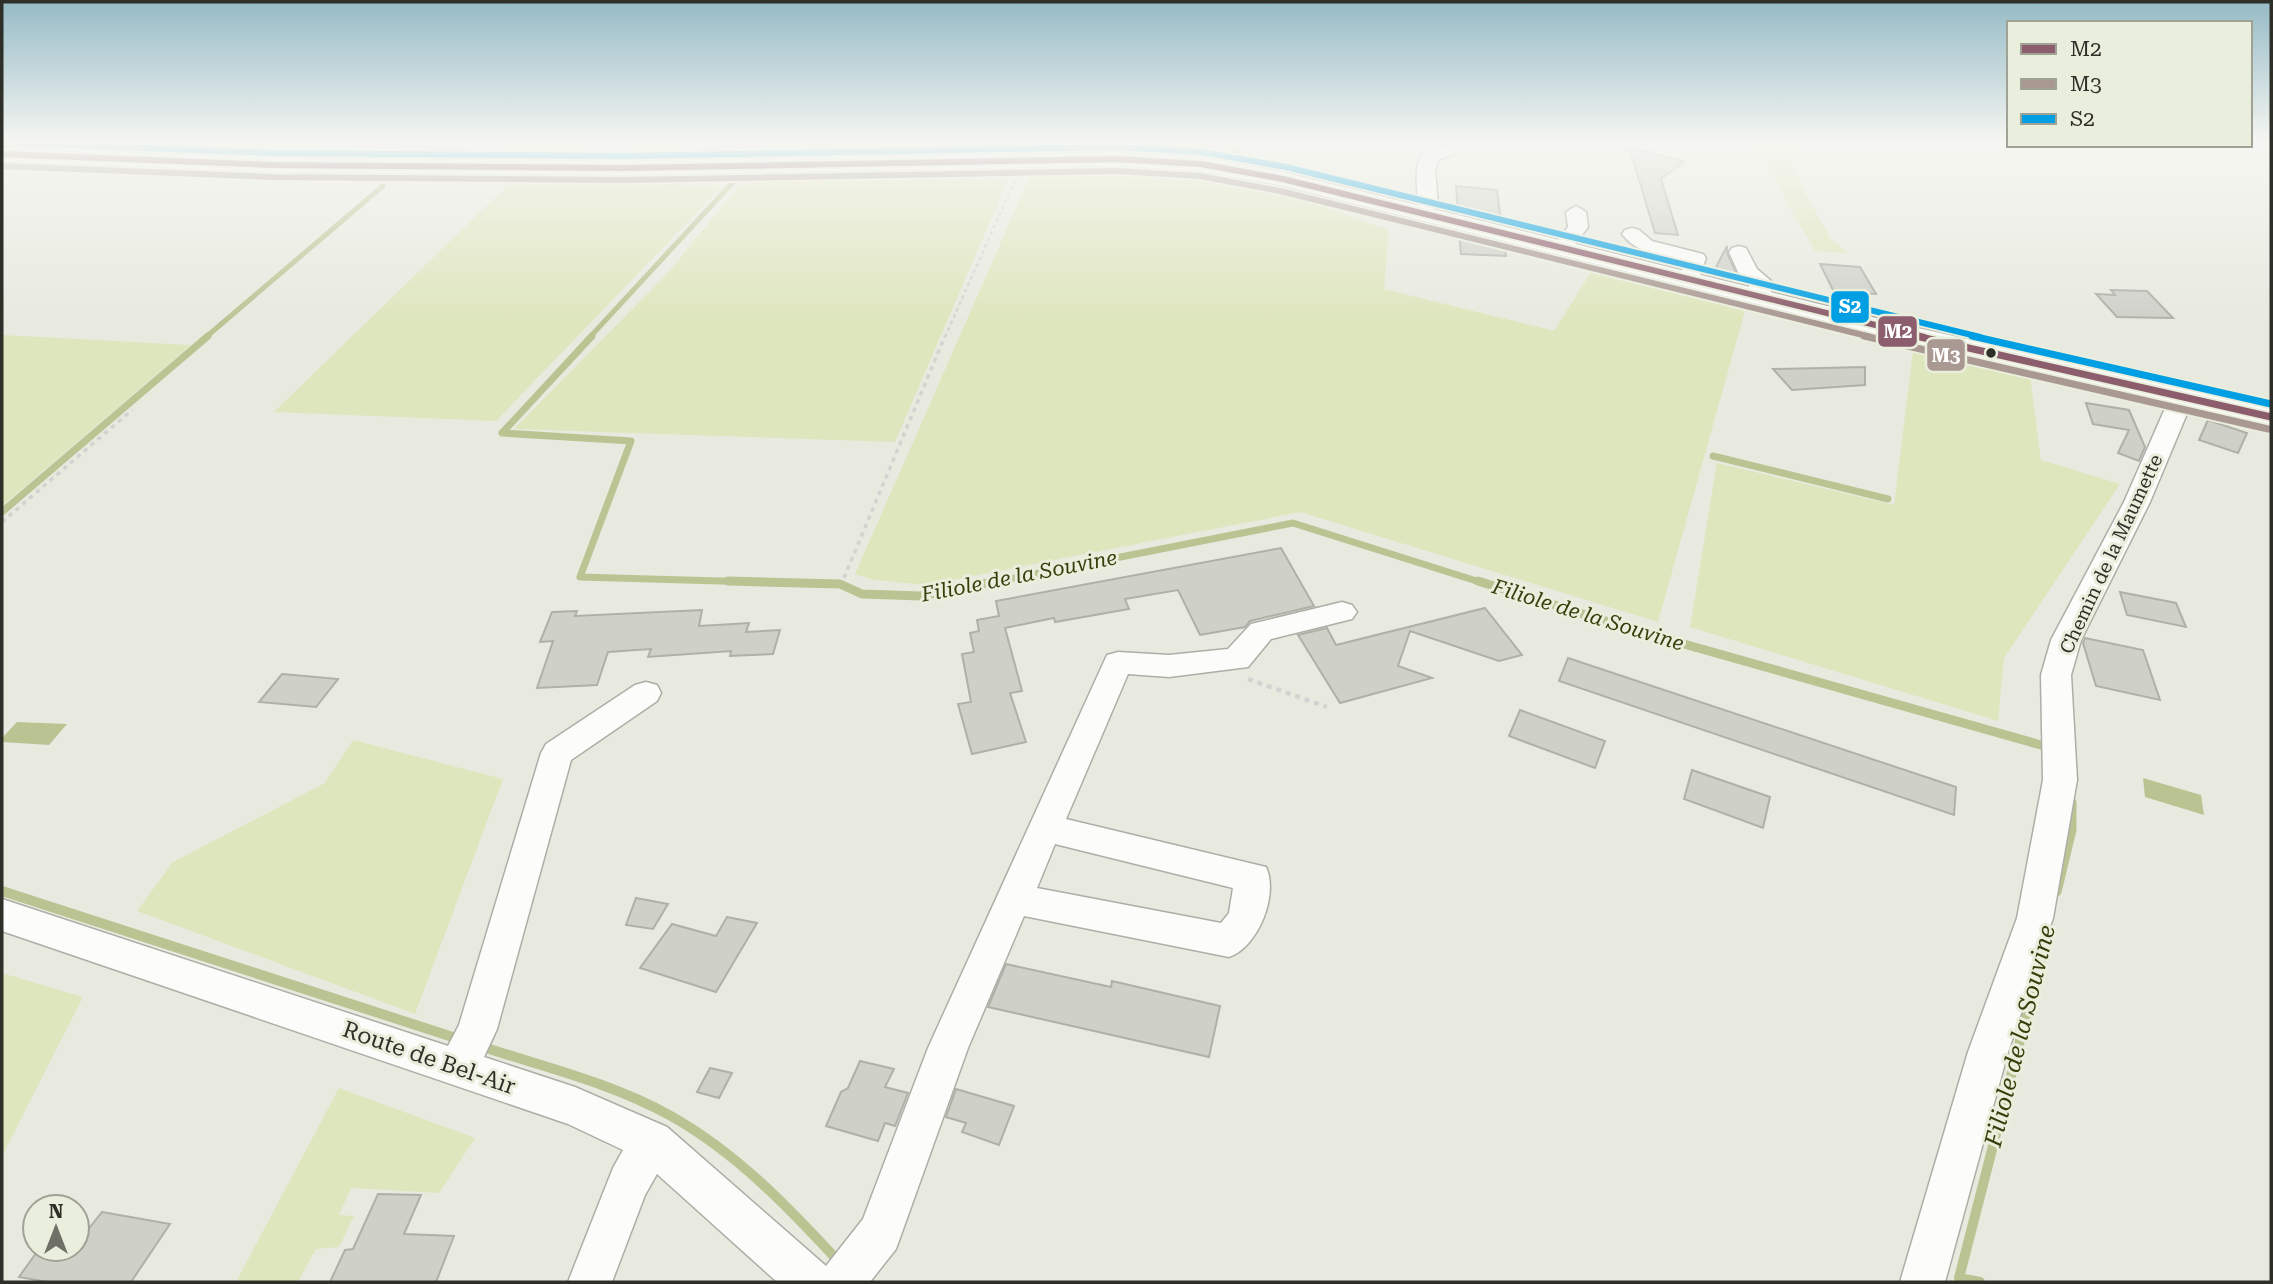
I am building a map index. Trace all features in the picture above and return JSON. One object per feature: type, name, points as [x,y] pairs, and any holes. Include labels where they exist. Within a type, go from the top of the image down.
[{"type":"main road","points":[[1395,203],[1760,298],[2271,417]]},
{"type":"street","points":[[1424,203],[1424,209]]},
{"type":"street","points":[[1562,248],[1578,228],[1576,212]]},
{"type":"street","points":[[1632,234],[1645,245],[1674,255],[1696,258],[1690,280]]},
{"type":"street","points":[[1739,252],[1748,272],[1760,281],[1760,298]]},
{"type":"street","name":"Chemin de la Maumette","points":[[1922,1282],[1988,1052],[2035,918],[2060,780],[2056,675],[2066,640],[2137,502],[2182,397]]},
{"type":"street","points":[[842,1282],[880,1233],[948,1048],[1118,663],[1169,666],[1237,659],[1261,631],[1342,612]]},
{"type":"street","points":[[458,1068],[477,1029],[556,753],[646,693]]},
{"type":"street","points":[[1015,899],[1229,941],[1246,918],[1253,878],[1046,828]]},
{"type":"street","name":"Route de Bel-Air","points":[[2,915],[575,1107],[652,1142],[810,1282]]},
{"type":"street","points":[[590,1282],[628,1183],[652,1142]]},
{"type":"path","points":[[844,578],[970,277],[1005,203]]},
{"type":"path","points":[[2,522],[132,410]]},
{"type":"path","points":[[1205,662],[1327,707]]},
{"type":"shaded area","points":[[489,203],[706,203],[496,421],[274,412]]},
{"type":"shaded area","points":[[725,203],[998,203],[895,442],[514,429],[666,275]]},
{"type":"shaded area","points":[[1018,203],[1312,203],[1389,230],[1384,289],[1554,331],[1593,269],[1746,307],[1658,622],[1300,512],[927,585],[875,580],[855,574]]},
{"type":"shaded area","points":[[1787,203],[1811,203],[1830,238],[1848,253],[1815,251]]},
{"type":"shaded area","points":[[2,335],[191,345],[2,506]]},
{"type":"shaded area","points":[[1913,351],[2030,376],[2041,460],[2120,484],[2004,658],[1998,721],[1690,627],[1717,463],[1894,505]]},
{"type":"shaded area","points":[[17,722],[67,724],[49,745],[2,742],[2,738]]},
{"type":"shaded area","points":[[353,740],[503,779],[415,1014],[137,911],[173,862],[325,783]]},
{"type":"shaded area","points":[[2143,778],[2201,795],[2204,815],[2145,797]]},
{"type":"shaded area","points":[[2,973],[83,997],[2,1156]]},
{"type":"shaded area","points":[[339,1088],[475,1138],[439,1193],[351,1188],[339,1215],[354,1216],[339,1247],[316,1249],[298,1282],[236,1282]]},
{"type":"building","points":[[1457,203],[1499,203],[1501,223],[1458,212]]},
{"type":"building","points":[[1646,203],[1668,203],[1678,235],[1655,233]]},
{"type":"building","points":[[1459,233],[1504,244],[1506,256],[1461,254]]},
{"type":"building","points":[[1727,246],[1727,253],[1740,282],[1712,275]]},
{"type":"building","points":[[1820,264],[1860,267],[1876,294],[1834,292]]},
{"type":"building","points":[[2111,290],[2147,291],[2173,318],[2117,317],[2096,294],[2115,295]]},
{"type":"building","points":[[1865,367],[1865,385],[1792,390],[1773,369]]},
{"type":"building","points":[[2086,403],[2129,410],[2145,447],[2139,461],[2118,453],[2129,430],[2093,424]]},
{"type":"building","points":[[2208,420],[2247,433],[2238,453],[2199,440]]},
{"type":"building","points":[[1281,548],[1314,606],[1250,621],[1245,627],[1200,635],[1178,590],[1125,599],[1129,609],[1055,622],[1054,618],[1005,628],[1022,691],[1010,693],[1026,742],[972,754],[958,704],[971,702],[962,654],[974,652],[970,633],[979,631],[977,620],[999,616],[996,601]]},
{"type":"building","points":[[2120,592],[2176,603],[2186,627],[2127,615]]},
{"type":"building","points":[[1485,608],[1522,655],[1499,661],[1410,631],[1398,666],[1432,678],[1340,703],[1298,635],[1327,628],[1336,645]]},
{"type":"building","points":[[702,610],[699,626],[749,623],[746,632],[780,630],[773,654],[730,656],[731,651],[648,657],[651,649],[608,652],[597,685],[537,688],[553,641],[540,642],[552,612],[577,611],[575,616]]},
{"type":"building","points":[[2085,638],[2143,650],[2160,700],[2096,686],[2083,643]]},
{"type":"building","points":[[1568,658],[1956,787],[1954,815],[1559,681]]},
{"type":"building","points":[[282,674],[338,679],[316,707],[259,702]]},
{"type":"building","points":[[1520,710],[1605,741],[1595,768],[1509,736]]},
{"type":"building","points":[[1692,770],[1770,797],[1763,828],[1684,799]]},
{"type":"building","points":[[636,898],[668,904],[653,929],[626,925]]},
{"type":"building","points":[[727,917],[757,923],[716,992],[640,968],[672,924],[716,936]]},
{"type":"building","points":[[1006,964],[1111,987],[1112,981],[1220,1006],[1209,1057],[988,1007]]},
{"type":"building","points":[[860,1061],[894,1069],[885,1087],[908,1093],[895,1126],[885,1123],[878,1141],[826,1126],[841,1092],[848,1088]]},
{"type":"building","points":[[710,1068],[732,1073],[719,1098],[697,1092]]},
{"type":"building","points":[[956,1089],[1014,1106],[999,1145],[962,1132],[966,1123],[946,1117]]},
{"type":"building","points":[[378,1194],[421,1195],[404,1234],[454,1236],[436,1282],[330,1282],[345,1250],[353,1249]]},
{"type":"building","points":[[102,1212],[170,1224],[131,1282],[48,1282],[19,1277],[29,1263],[91,1263],[91,1226]]},
{"type":"waterway","points":[[206,337],[363,203]]},
{"type":"waterway","points":[[590,337],[714,203]]},
{"type":"waterway","points":[[1410,203],[1426,207]]},
{"type":"waterway","points":[[1816,304],[1892,321]]},
{"type":"waterway","points":[[1909,325],[1959,337],[1954,336]]},
{"type":"waterway","points":[[2,512],[208,336]]},
{"type":"waterway","name":"Filiole de la Souvine","points":[[592,336],[502,433],[631,441],[580,577],[793,583]]},
{"type":"waterway","points":[[1713,456],[1888,499]]},
{"type":"waterway","name":"Filiole de la Souvine","points":[[989,583],[1293,523],[1483,583]]},
{"type":"waterway","name":"Filiole de la Souvine","points":[[728,581],[840,584],[862,594],[921,596],[998,581]]},
{"type":"waterway","name":"Filiole de la Souvine","points":[[1478,581],[1631,629],[2041,745]]},
{"type":"waterway","name":"Filiole de la Souvine","points":[[2057,892],[2072,830],[2072,802]]},
{"type":"waterway","points":[[8,893],[2,891],[462,1040]]},
{"type":"waterway","name":"Filiole de la Souvine","points":[[1980,1282],[1959,1278],[2048,932]]},
{"type":"waterway","points":[[480,1046],[602,1085],[671,1116],[740,1164],[782,1202],[840,1263]]},
{"type":"transit line","name":"M3","points":[[1328,203],[1893,343],[2268,429]]},
{"type":"transit line","name":"M2","points":[[1379,203],[1896,331],[2271,417]]},
{"type":"transit line","name":"S2","points":[[1431,203],[1899,319],[2271,404]]}]
